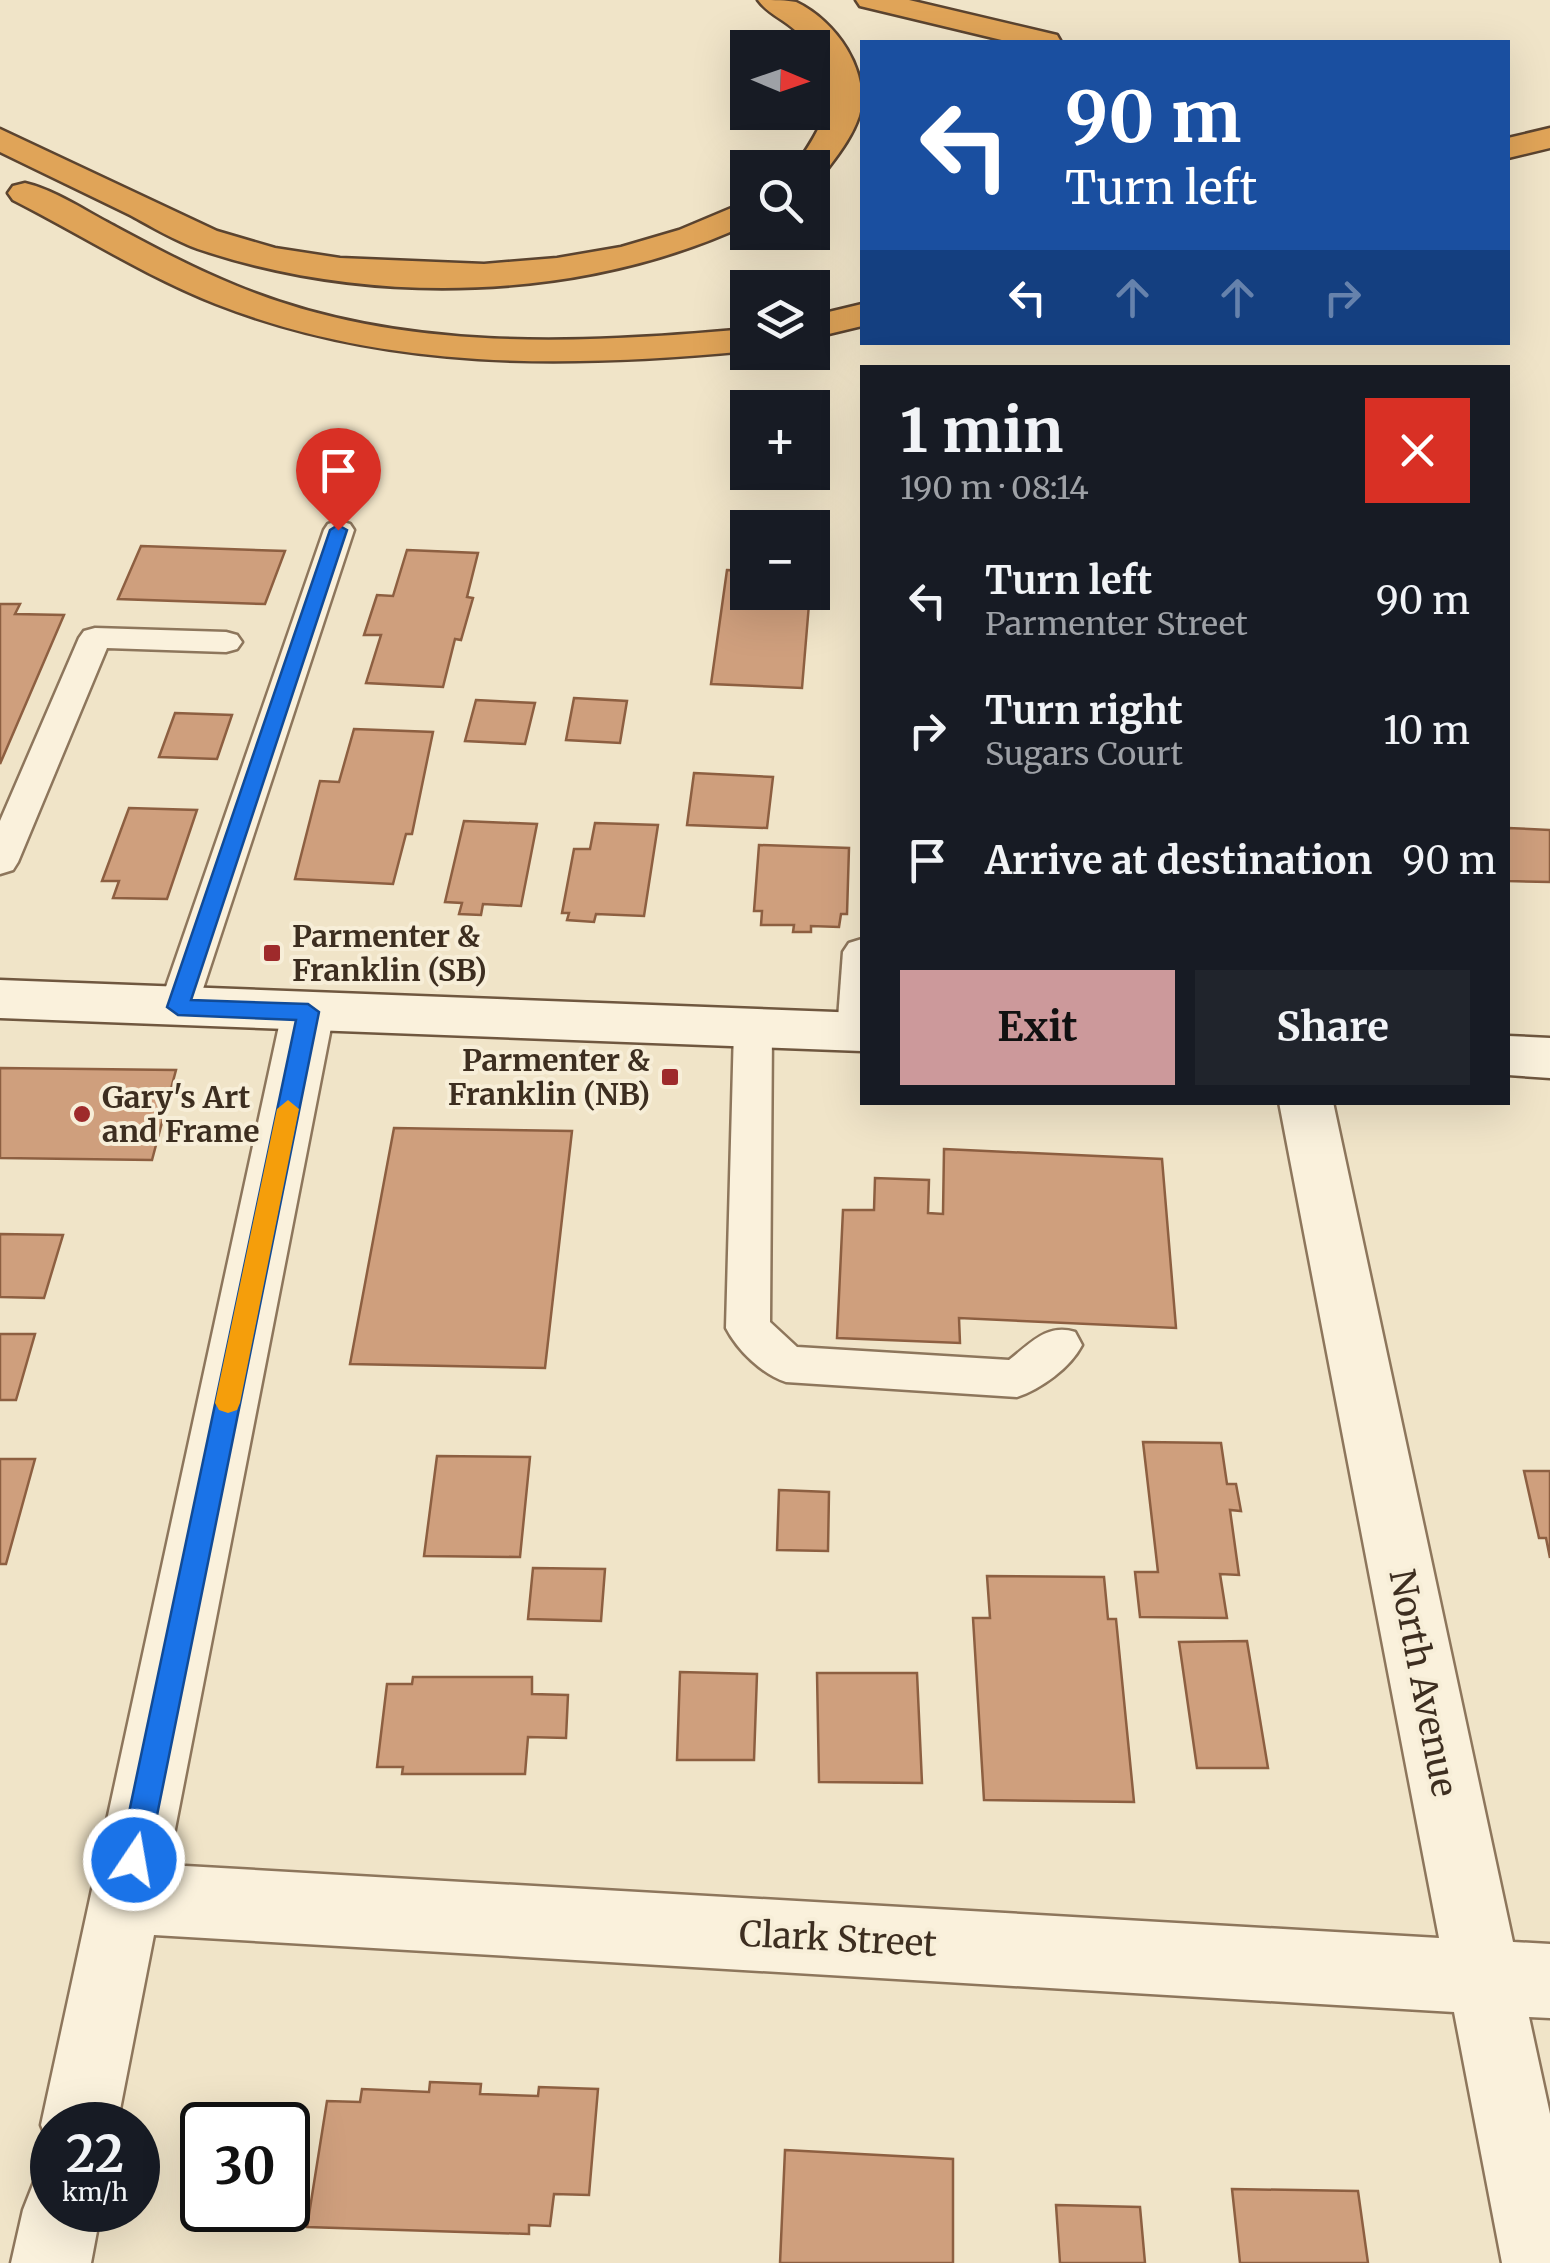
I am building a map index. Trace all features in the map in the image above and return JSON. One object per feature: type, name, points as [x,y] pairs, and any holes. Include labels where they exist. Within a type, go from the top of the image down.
[{"type":"highway","points":[[773,0],[807,21],[836,52],[846,75],[842,120],[826,150]]},
{"type":"highway","points":[[872,0],[1038,40]]},
{"type":"highway","points":[[1510,151],[1550,138]]},
{"type":"highway","points":[[0,139],[208,241],[276,260],[335,270],[435,275],[578,265],[686,238],[730,219]]},
{"type":"highway","points":[[1510,153],[1550,166]]},
{"type":"highway","points":[[0,181],[228,296],[374,337],[443,347],[549,353],[656,350],[730,342]]},
{"type":"highway","points":[[830,323],[860,316]]},
{"type":"street","points":[[0,999],[859,1032]]},
{"type":"street","points":[[84,2102],[308,1012]]},
{"type":"street","points":[[1510,1056],[1550,1058]]},
{"type":"street","name":"North Avenue","points":[[1307,1105],[1516,1979],[1542,2263]]},
{"type":"street","name":"Clark Street","points":[[126,1898],[1516,1979]]},
{"type":"street","points":[[51,2263],[57,2232]]},
{"type":"lane","points":[[178,1007],[338,530]]},
{"type":"lane","points":[[0,862],[95,638],[226,642]]},
{"type":"lane","points":[[859,1032],[860,1005]]},
{"type":"lane","points":[[752,1028],[748,1328],[786,1364],[1018,1379],[1060,1344]]},
{"type":"building","points":[[141,546],[285,551],[265,604],[118,599]]},
{"type":"building","points":[[407,550],[478,553],[467,597],[473,598],[461,640],[455,639],[443,687],[366,683],[381,635],[364,635],[377,595],[393,596]]},
{"type":"building","points":[[727,570],[730,610],[808,610],[802,688],[711,684]]},
{"type":"building","points":[[0,604],[20,604],[15,614],[64,615],[0,764]]},
{"type":"building","points":[[574,698],[627,701],[620,743],[566,740]]},
{"type":"building","points":[[476,700],[535,703],[525,744],[465,741]]},
{"type":"building","points":[[175,713],[232,715],[217,759],[159,757]]},
{"type":"building","points":[[354,729],[433,732],[412,834],[406,834],[393,884],[295,879],[320,781],[339,782]]},
{"type":"building","points":[[694,773],[773,777],[767,828],[687,825]]},
{"type":"building","points":[[129,808],[197,810],[167,899],[113,898],[119,881],[102,881]]},
{"type":"building","points":[[464,821],[537,824],[521,906],[483,904],[481,915],[459,914],[462,903],[445,902]]},
{"type":"building","points":[[595,823],[658,825],[644,916],[596,914],[594,922],[567,920],[569,913],[562,913],[574,849],[590,849]]},
{"type":"building","points":[[1510,828],[1550,830],[1550,882],[1510,881]]},
{"type":"building","points":[[759,845],[849,848],[847,914],[841,914],[839,927],[811,926],[811,932],[793,932],[794,925],[761,925],[762,911],[754,911]]},
{"type":"building","name":"Gary's Art and Frame","points":[[0,1068],[176,1070],[152,1160],[0,1158]]},
{"type":"building","points":[[394,1128],[572,1131],[545,1368],[350,1364]]},
{"type":"building","points":[[944,1149],[1162,1159],[1176,1328],[959,1318],[960,1343],[837,1338],[843,1210],[874,1210],[875,1178],[929,1180],[928,1213],[943,1214]]},
{"type":"building","points":[[0,1234],[63,1235],[44,1298],[0,1297]]},
{"type":"building","points":[[0,1334],[35,1334],[16,1400],[0,1400]]},
{"type":"building","points":[[1143,1442],[1221,1443],[1227,1484],[1236,1484],[1241,1511],[1230,1510],[1239,1575],[1220,1574],[1227,1618],[1140,1617],[1135,1572],[1158,1572]]},
{"type":"building","points":[[437,1456],[530,1457],[520,1557],[424,1556]]},
{"type":"building","points":[[0,1459],[35,1459],[6,1564],[0,1564]]},
{"type":"building","points":[[1524,1471],[1550,1471],[1550,1558],[1546,1538],[1539,1538]]},
{"type":"building","points":[[779,1490],[829,1492],[828,1551],[777,1550]]},
{"type":"building","points":[[533,1568],[605,1569],[601,1621],[528,1619]]},
{"type":"building","points":[[987,1576],[1104,1577],[1108,1619],[1116,1619],[1134,1802],[984,1800],[973,1618],[990,1618]]},
{"type":"building","points":[[1247,1641],[1268,1768],[1197,1768],[1179,1642]]},
{"type":"building","points":[[680,1672],[757,1674],[754,1760],[677,1760]]},
{"type":"building","points":[[817,1673],[917,1673],[922,1783],[819,1782]]},
{"type":"building","points":[[413,1677],[532,1677],[532,1694],[568,1695],[566,1738],[528,1737],[525,1774],[402,1774],[403,1767],[377,1767],[387,1684],[412,1684]]},
{"type":"building","points":[[430,2082],[481,2084],[480,2094],[538,2096],[539,2087],[598,2089],[589,2195],[554,2194],[550,2226],[529,2225],[529,2234],[310,2227],[327,2101],[360,2102],[362,2089],[429,2092]]},
{"type":"building","points":[[785,2150],[953,2159],[953,2263],[780,2263]]},
{"type":"building","points":[[1232,2189],[1358,2191],[1368,2263],[1240,2263]]},
{"type":"building","points":[[1056,2205],[1140,2207],[1145,2263],[1060,2263]]},
{"type":"slow traffic","points":[[228,1403],[288,1109]]},
{"type":"place","name":"Parmenter & Franklin (SB)","points":[[272,953]]},
{"type":"place","name":"Parmenter & Franklin (NB)","points":[[670,1077]]},
{"type":"place","name":"Gary's Art and Frame","points":[[82,1114]]},
{"type":"route","points":[[134,1860],[308,1012],[178,1007],[338,530]]}]
